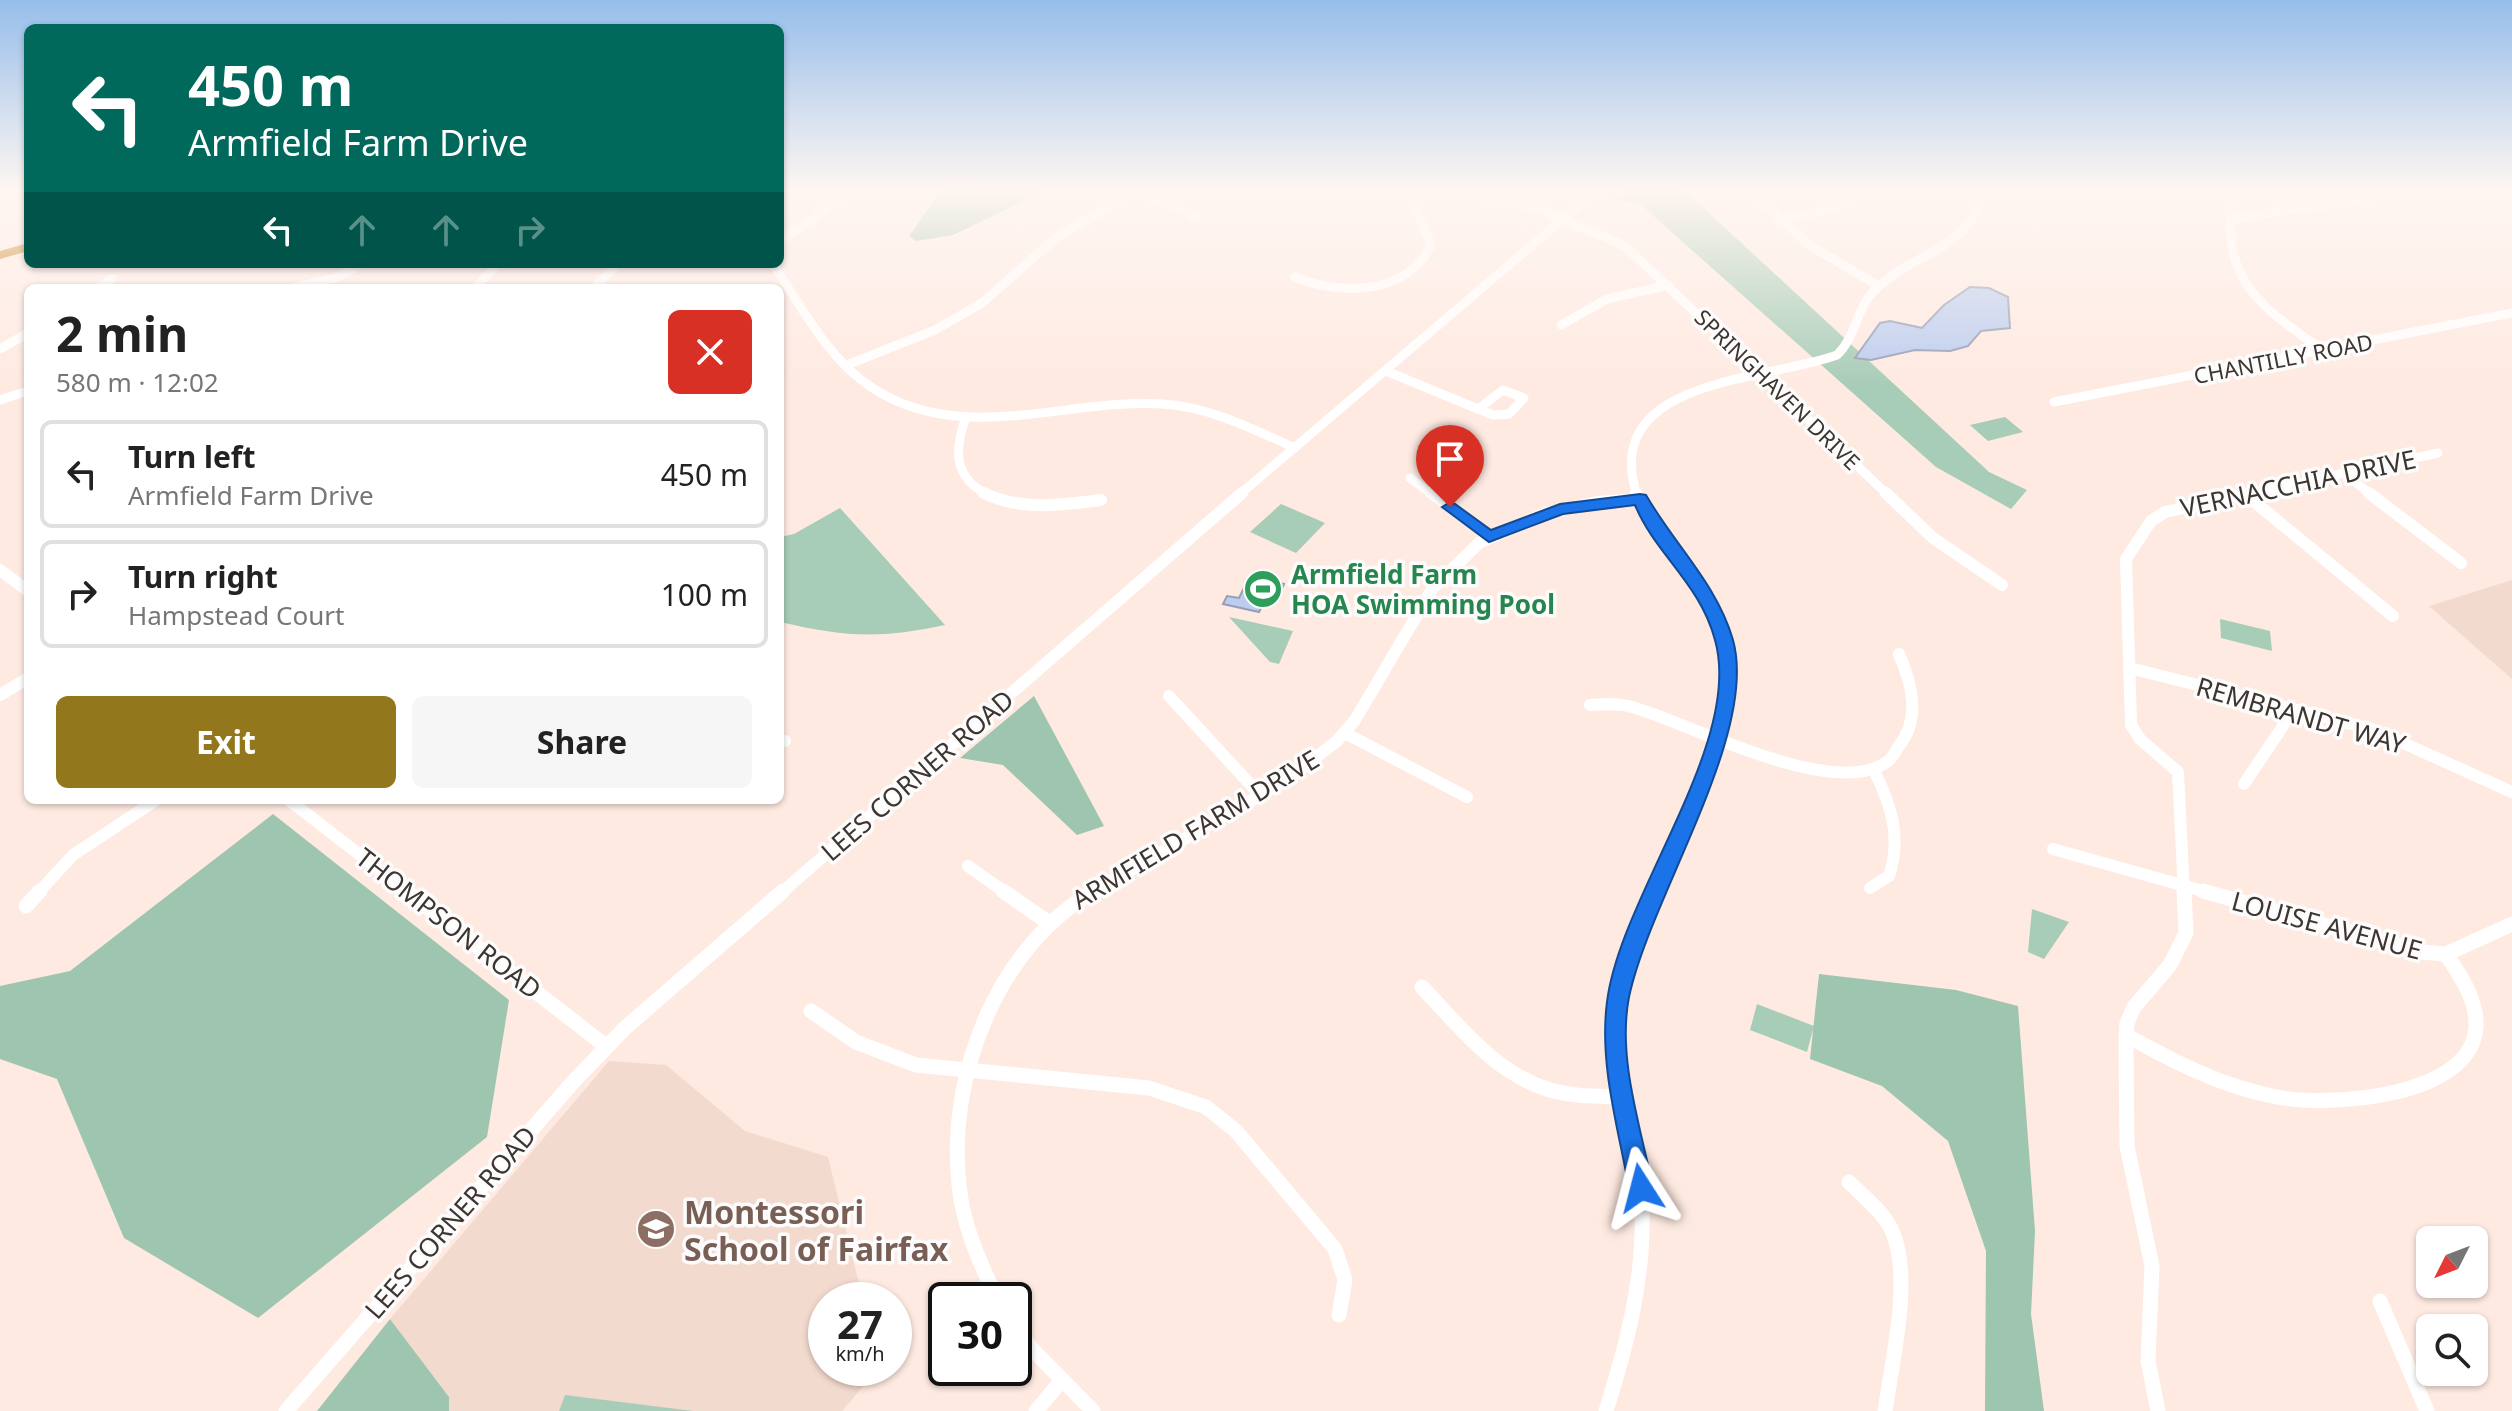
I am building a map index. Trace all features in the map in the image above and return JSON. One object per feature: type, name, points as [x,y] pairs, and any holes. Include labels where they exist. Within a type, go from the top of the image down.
[{"type":"highway","points":[[0,264],[24,257]]},
{"type":"street","points":[[847,365],[935,330],[982,303],[1037,255]]},
{"type":"street","points":[[1295,277],[1315,286],[1348,289],[1381,285],[1409,272],[1427,255]]},
{"type":"street","name":"LEES CORNER ROAD","points":[[286,1411],[607,1047],[685,974],[1521,255]]},
{"type":"street","name":"SPRINGHAVEN DRIVE","points":[[1635,255],[1933,538],[2002,585]]},
{"type":"street","points":[[1821,255],[1832,264],[1879,286]]},
{"type":"street","points":[[1606,1411],[1633,1299],[1642,1225],[1641,1188],[1615,1034],[1624,969],[1717,737],[1729,679],[1719,624],[1703,589],[1646,513],[1631,481],[1629,462],[1632,445],[1645,422],[1686,395],[1825,360],[1845,348],[1871,293],[1928,255]]},
{"type":"street","points":[[2234,255],[2251,291],[2283,322],[2323,350]]},
{"type":"street","points":[[310,284],[336,278],[354,268]]},
{"type":"street","points":[[479,284],[494,268]]},
{"type":"street","points":[[597,284],[614,268]]},
{"type":"street","points":[[775,268],[808,322],[866,383],[893,400],[927,411],[966,417],[1015,416],[1116,404],[1164,404],[1218,414],[1295,448]]},
{"type":"street","points":[[104,284],[112,279]]},
{"type":"street","points":[[1561,325],[1607,299],[1669,285]]},
{"type":"street","name":"CHANTILLY ROAD","points":[[2054,402],[2512,313]]},
{"type":"street","points":[[0,349],[24,335]]},
{"type":"street","points":[[1386,371],[1478,409]]},
{"type":"street","points":[[0,400],[24,392]]},
{"type":"street","points":[[966,417],[956,454],[963,474],[980,490],[1011,502],[1040,506],[1101,500]]},
{"type":"street","name":"VERNACCHIA DRIVE","points":[[2185,886],[2178,772],[2140,739],[2131,725],[2125,565],[2129,551],[2159,515],[2438,453]]},
{"type":"street","points":[[2343,473],[2461,563]]},
{"type":"street","points":[[1410,478],[1489,536]]},
{"type":"street","points":[[2245,494],[2393,616]]},
{"type":"street","name":"ARMFIELD FARM DRIVE","points":[[989,1282],[979,1260],[959,1187],[958,1126],[967,1073],[997,996],[1049,923],[1087,894],[1304,768],[1345,733],[1433,588],[1464,554],[1489,536],[1560,509],[1640,499]]},
{"type":"street","points":[[0,570],[24,588]]},
{"type":"street","points":[[1590,705],[1634,707],[1813,770],[1848,774],[1874,770],[1899,751],[1909,729],[1914,686],[1899,654]]},
{"type":"street","name":"REMBRANDT WAY","points":[[2130,668],[2383,733],[2512,792]]},
{"type":"street","points":[[0,695],[24,680]]},
{"type":"street","points":[[1169,696],[1260,795]]},
{"type":"street","points":[[2244,784],[2283,726],[2283,707]]},
{"type":"street","points":[[1345,733],[1467,797]]},
{"type":"street","points":[[1870,888],[1889,876],[1896,837],[1889,799],[1874,770]]},
{"type":"street","points":[[26,906],[73,855],[150,804]]},
{"type":"street","name":"THOMPSON ROAD","points":[[294,804],[607,1047]]},
{"type":"street","name":"LOUISE AVENUE","points":[[2053,849],[2390,945],[2446,954],[2512,924]]},
{"type":"street","points":[[968,866],[1049,923]]},
{"type":"street","points":[[2158,1411],[2148,1361],[2152,1266],[2127,1146],[2126,1035],[2134,1007],[2181,949],[2187,913],[2185,886]]},
{"type":"street","points":[[2126,1035],[2214,1079],[2281,1098],[2347,1100],[2410,1088],[2446,1075],[2462,1064],[2472,1049],[2476,1032],[2475,1012],[2461,975],[2446,954]]},
{"type":"street","points":[[1422,987],[1491,1056],[1529,1083],[1575,1094],[1624,1097]]},
{"type":"street","points":[[811,1011],[879,1053],[916,1065],[967,1073],[1149,1088],[1169,1092],[1206,1107],[1236,1131],[1335,1249],[1345,1280],[1339,1315]]},
{"type":"street","points":[[1849,1182],[1892,1229],[1899,1253],[1899,1286],[1885,1411]]},
{"type":"street","points":[[2380,1301],[2427,1411]]},
{"type":"street","points":[[1032,1346],[1093,1411]]},
{"type":"street","points":[[1036,1411],[1062,1380]]},
{"type":"shaded area","points":[[2512,580],[2512,679],[2429,606]]},
{"type":"shaded area","name":"Montessori School of Fairfax","points":[[609,1061],[666,1065],[745,1131],[828,1157],[859,1282],[808,1282],[808,1386],[864,1386],[842,1411],[449,1411],[449,1397],[390,1319]]},
{"type":"green space","points":[[1697,255],[1754,255],[1989,472],[2027,490],[2011,509],[1936,467]]},
{"type":"green space","points":[[2005,417],[2023,432],[1988,441],[1970,425]]},
{"type":"green space","points":[[1281,504],[1325,523],[1296,553],[1250,532]]},
{"type":"green space","points":[[840,508],[945,625],[900,633],[862,634],[824,631],[784,623],[784,536],[794,534]]},
{"type":"green space","points":[[1229,617],[1293,631],[1279,664],[1270,662]]},
{"type":"green space","points":[[2220,619],[2270,631],[2272,651],[2221,638]]},
{"type":"green space","points":[[1034,696],[1104,826],[1077,835],[1003,765],[960,758]]},
{"type":"green space","points":[[273,814],[509,1000],[487,1137],[258,1318],[124,1238],[57,1079],[0,1059],[0,986],[70,971]]},
{"type":"green space","points":[[2032,909],[2069,922],[2044,959],[2028,952]]},
{"type":"green space","points":[[1819,974],[1956,990],[2018,1006],[2035,1231],[2031,1314],[2044,1411],[1985,1411],[1986,1251],[1948,1141],[1882,1086],[1810,1059]]},
{"type":"green space","points":[[1757,1004],[1814,1026],[1807,1052],[1750,1030]]},
{"type":"green space","points":[[390,1319],[449,1397],[449,1411],[317,1411]]},
{"type":"green space","points":[[565,1395],[693,1411],[559,1411]]},
{"type":"water","points":[[1970,287],[1989,288],[2008,297],[2010,328],[1981,331],[1968,346],[1950,351],[1915,350],[1871,360],[1855,358],[1880,323],[1890,321],[1922,328],[1944,305]]},
{"type":"water","name":"Armfield Farm HOA Swimming Pool","points":[[1250,576],[1284,584],[1278,597],[1267,595],[1259,612],[1223,604],[1227,596],[1239,598]]},
{"type":"place","name":"Armfield Farm HOA Swimming Pool","points":[[1263,589]]},
{"type":"place","name":"Montessori School of Fairfax","points":[[656,1229]]},
{"type":"route","points":[[1450,507],[1489,536],[1560,509],[1640,499],[1646,513],[1703,589],[1725,641],[1728,697],[1713,752],[1629,955],[1618,1000],[1615,1052],[1641,1188]]}]
